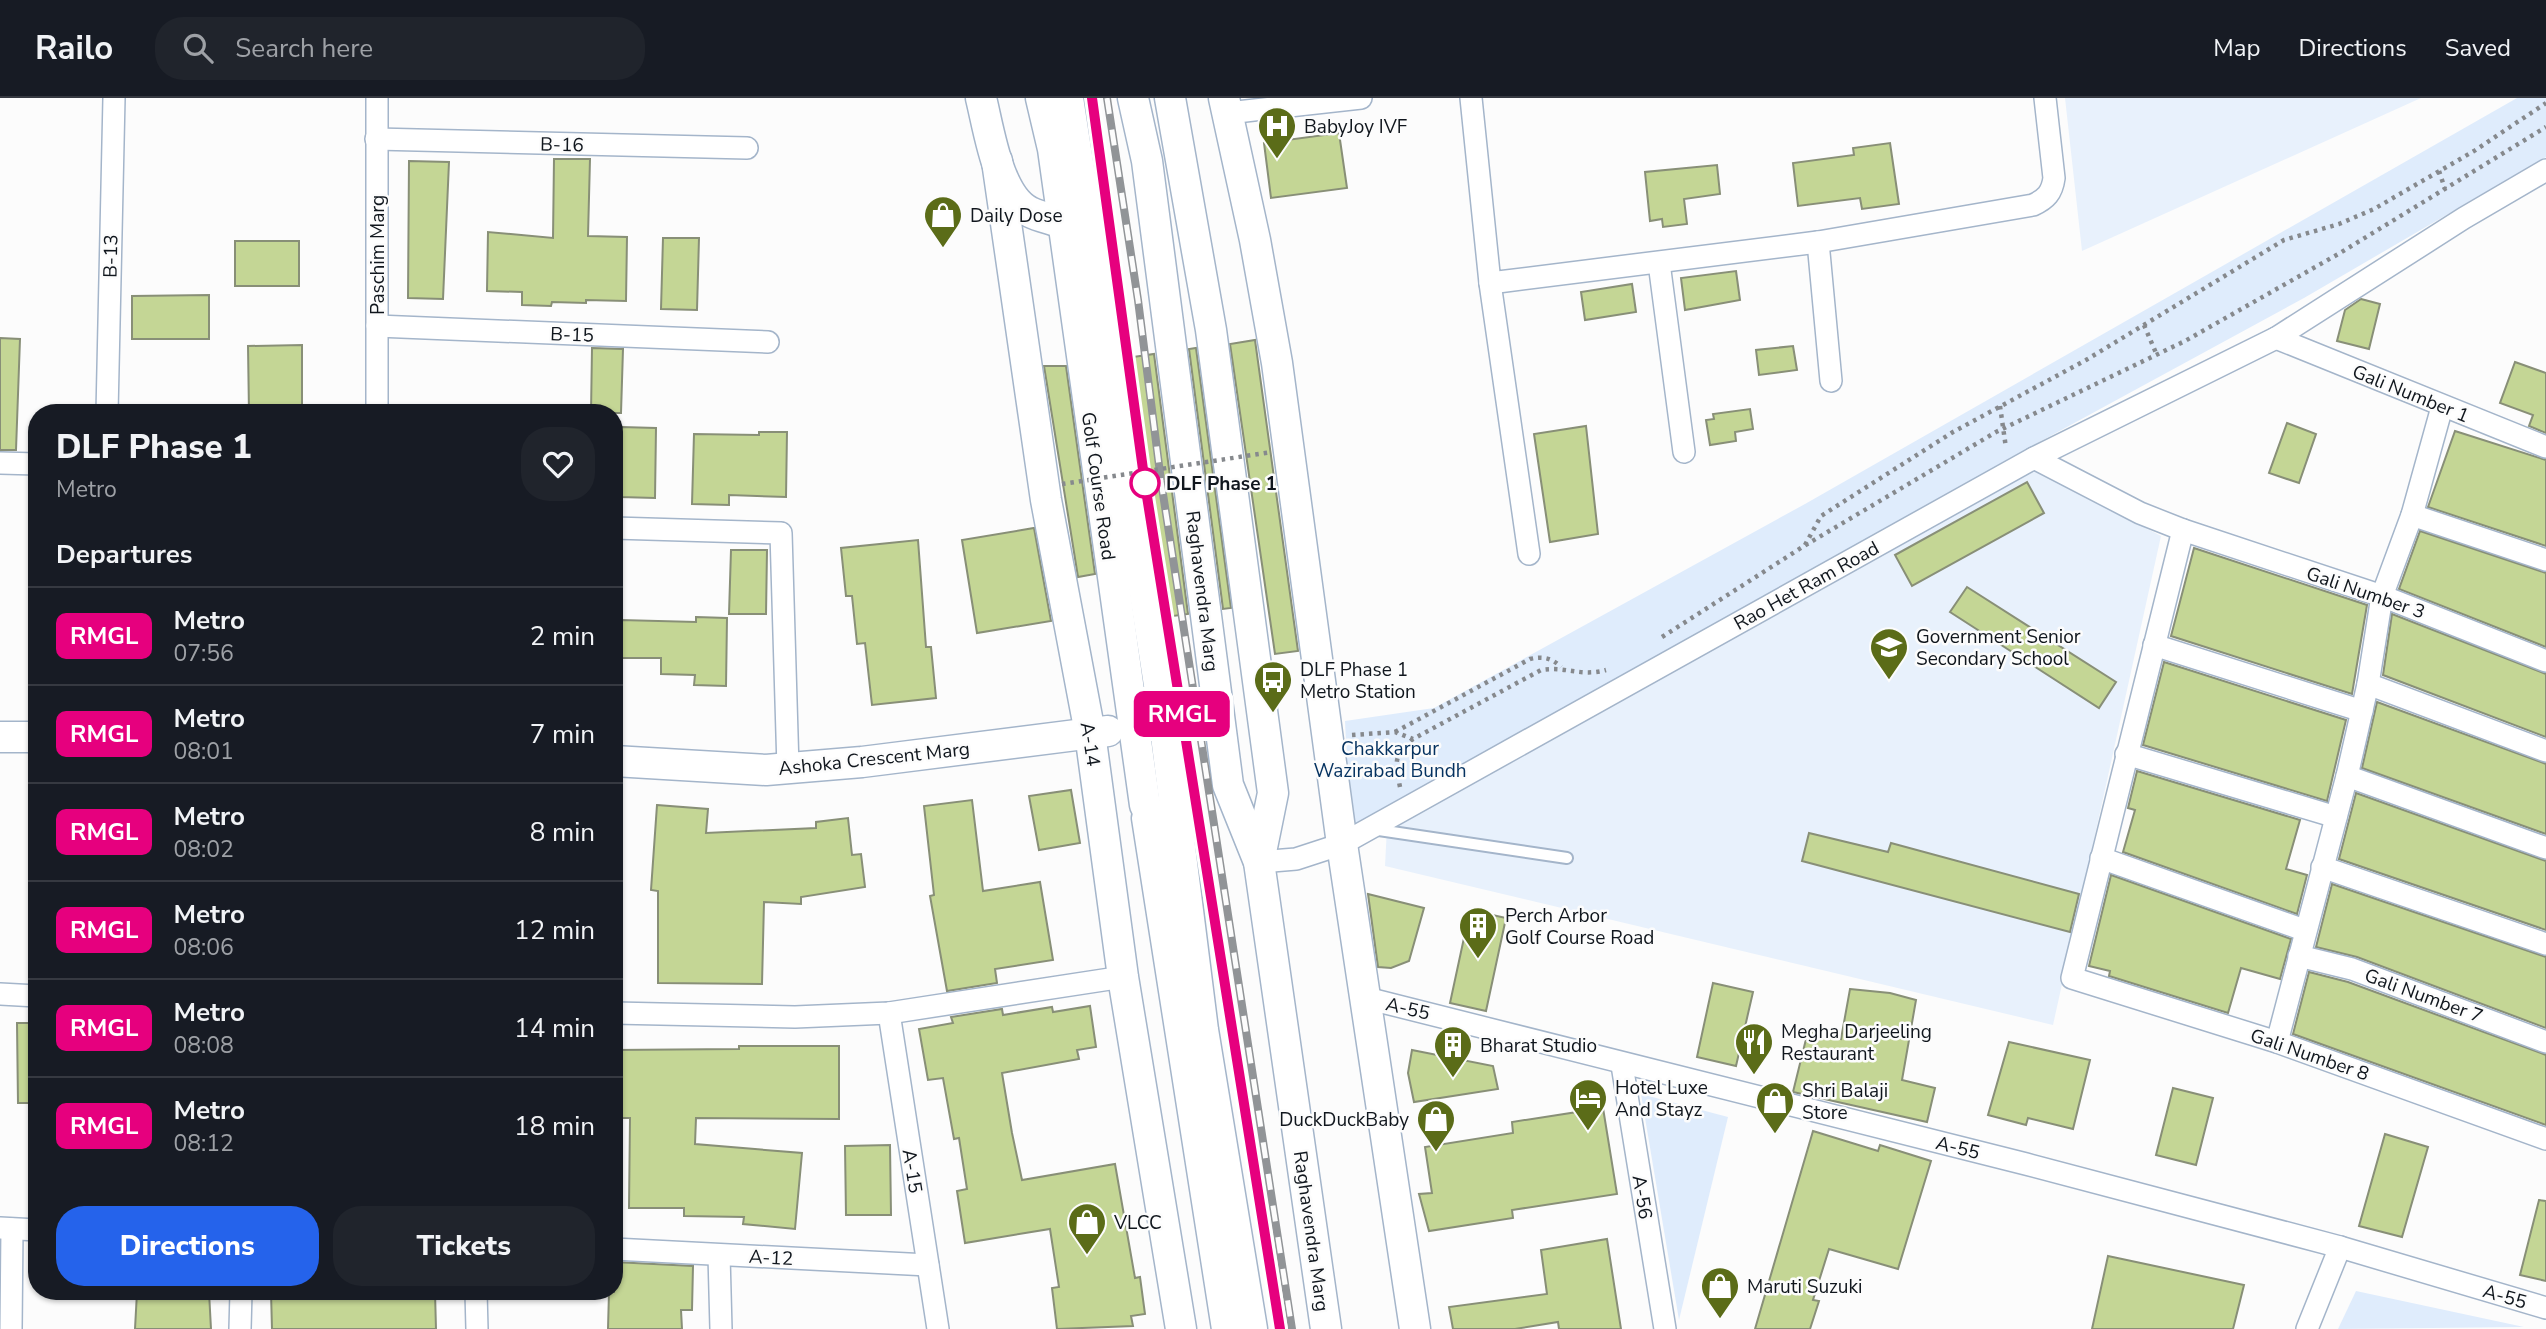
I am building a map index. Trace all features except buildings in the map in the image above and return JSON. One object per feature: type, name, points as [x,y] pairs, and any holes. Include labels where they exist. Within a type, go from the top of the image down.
[{"type":"street","name":"B-13","points":[[107,404],[114,98]]},
{"type":"street","name":"Paschim Marg","points":[[377,98],[377,404]]},
{"type":"street","points":[[981,98],[997,161],[1009,192],[1028,212],[1062,223]]},
{"type":"street","name":"Golf Course Road","points":[[1041,98],[1052,149],[1145,806],[1182,864]]},
{"type":"street","points":[[1068,98],[1160,691],[1203,1030],[1252,1329]]},
{"type":"street","name":"Raghavendra Marg","points":[[1133,98],[1147,161],[1228,785],[1259,862],[1326,1329]]},
{"type":"street","points":[[1170,98],[1210,330],[1273,793],[1259,862]]},
{"type":"street","points":[[1361,98],[1226,106],[1277,363],[1342,845],[1415,1329]]},
{"type":"street","points":[[1471,98],[1490,283],[1530,554]]},
{"type":"street","points":[[1490,283],[1818,242],[1972,216],[2045,199],[2053,189],[2054,178],[2045,98]]},
{"type":"street","name":"B-16","points":[[376,139],[747,148]]},
{"type":"street","name":"A-14","points":[[997,161],[1046,500],[1090,733],[1123,977],[1181,1329]]},
{"type":"street","name":"Rao Het Ram Road","points":[[1259,862],[1296,859],[1342,845],[2034,458],[2276,338],[2464,218],[2546,170]]},
{"type":"street","points":[[1818,242],[1831,381]]},
{"type":"street","points":[[1658,263],[1684,452]]},
{"type":"street","name":"B-15","points":[[377,326],[768,342]]},
{"type":"street","name":"Gali Number 1","points":[[2276,338],[2546,447]]},
{"type":"street","points":[[2277,1042],[2304,930],[2347,776],[2368,684],[2382,596],[2412,515],[2442,407]]},
{"type":"street","name":"Gali Number 3","points":[[2034,458],[2140,513],[2183,530],[2382,596],[2546,661]]},
{"type":"street","points":[[0,463],[28,464]]},
{"type":"street","points":[[2412,515],[2546,560]]},
{"type":"street","points":[[623,528],[781,533],[788,768]]},
{"type":"street","points":[[2183,530],[2101,858],[2304,930]]},
{"type":"street","points":[[2154,645],[2362,711]]},
{"type":"street","points":[[2368,684],[2546,751]]},
{"type":"street","name":"Ashoka Crescent Marg","points":[[623,762],[753,769],[788,768],[1133,728]]},
{"type":"street","points":[[0,737],[28,737]]},
{"type":"street","points":[[2126,754],[2336,817]]},
{"type":"street","points":[[2347,776],[2546,848]]},
{"type":"street","points":[[1145,806],[1227,1329]]},
{"type":"street","name":"Gali Number 8","points":[[2101,858],[2072,978],[2277,1042],[2546,1139]]},
{"type":"street","points":[[2322,867],[2546,944]]},
{"type":"street","name":"Gali Number 7","points":[[2299,956],[2352,969],[2546,1042]]},
{"type":"street","points":[[623,1013],[795,1017],[889,1013],[1123,977]]},
{"type":"street","points":[[0,995],[28,996]]},
{"type":"street","name":"A-55","points":[[1366,998],[1477,1024],[1622,1065],[2026,1164],[2340,1247],[2546,1308]]},
{"type":"street","name":"A-15","points":[[889,1013],[938,1329]]},
{"type":"street","name":"A-56","points":[[1622,1065],[1665,1329]]},
{"type":"street","points":[[11,1329],[6,1229],[28,1230]]},
{"type":"street","points":[[2307,1329],[2340,1247]]},
{"type":"street","name":"A-12","points":[[623,1250],[928,1265]]},
{"type":"street","points":[[719,1255],[720,1329]]},
{"type":"street","points":[[240,1329],[241,1300]]},
{"type":"street","points":[[476,1300],[477,1329]]},
{"type":"lane","points":[[1369,829],[1567,858]]},
{"type":"path","points":[[1804,546],[1821,516],[1953,432],[2144,326],[2284,240],[2339,224],[2374,209],[2546,103]]},
{"type":"path","points":[[1661,638],[1804,546],[2004,429],[2185,341],[2328,260],[2546,127]]},
{"type":"path","points":[[2440,170],[2445,189]]},
{"type":"path","points":[[2144,326],[2157,353]]},
{"type":"path","points":[[2000,406],[2004,429]]},
{"type":"path","points":[[1062,484],[1272,452]]},
{"type":"path","points":[[1329,737],[1395,732],[1530,659],[1540,657],[1555,660],[1564,669]]},
{"type":"path","points":[[1409,807],[1400,790],[1395,765],[1399,751],[1413,739],[1541,670],[1564,669],[1587,675],[1615,668]]},
{"type":"path","points":[[1395,732],[1413,739]]},
{"type":"shaded area","points":[[2065,98],[2421,98],[2082,251]]},
{"type":"shaded area","name":"Government Senior Secondary School","points":[[2034,469],[2161,536],[2053,1025],[1385,866],[1387,827]]},
{"type":"green space","name":"Chakkarpur Wazirabad Bundh","points":[[2517,98],[2546,98],[2546,157],[2304,298],[2010,458],[1598,695],[1350,831],[1345,721],[1434,708],[1805,504]]},
{"type":"green space","points":[[1641,1094],[1728,1117],[1679,1320]]},
{"type":"green space","points":[[2356,1291],[2524,1327],[2338,1329]]},
{"type":"railway","points":[[1093,98],[1145,484],[1280,1329]]},
{"type":"railway","points":[[1107,98],[1138,300],[1161,481],[1292,1329]]},
{"type":"metro line","name":"RMGL","points":[[1092,98],[1145,484],[1280,1329]]},
{"type":"place","name":"BabyJoy IVF","points":[[1277,160]]},
{"type":"place","name":"Daily Dose","points":[[943,249]]},
{"type":"place","name":"DLF Phase 1","points":[[1145,483]]},
{"type":"place","name":"Government Senior Secondary School","points":[[1889,681]]},
{"type":"place","name":"DLF Phase 1 Metro Station","points":[[1273,714]]},
{"type":"place","name":"Perch Arbor Golf Course Road","points":[[1478,960]]},
{"type":"place","name":"Megha Darjeeling Restaurant","points":[[1754,1076]]},
{"type":"place","name":"Bharat Studio","points":[[1453,1079]]},
{"type":"place","name":"Hotel Luxe And Stayz","points":[[1588,1132]]},
{"type":"place","name":"Shri Balaji Store","points":[[1775,1135]]},
{"type":"place","name":"DuckDuckBaby","points":[[1436,1153]]},
{"type":"place","name":"VLCC","points":[[1087,1256]]},
{"type":"place","name":"Maruti Suzuki","points":[[1720,1320]]}]
